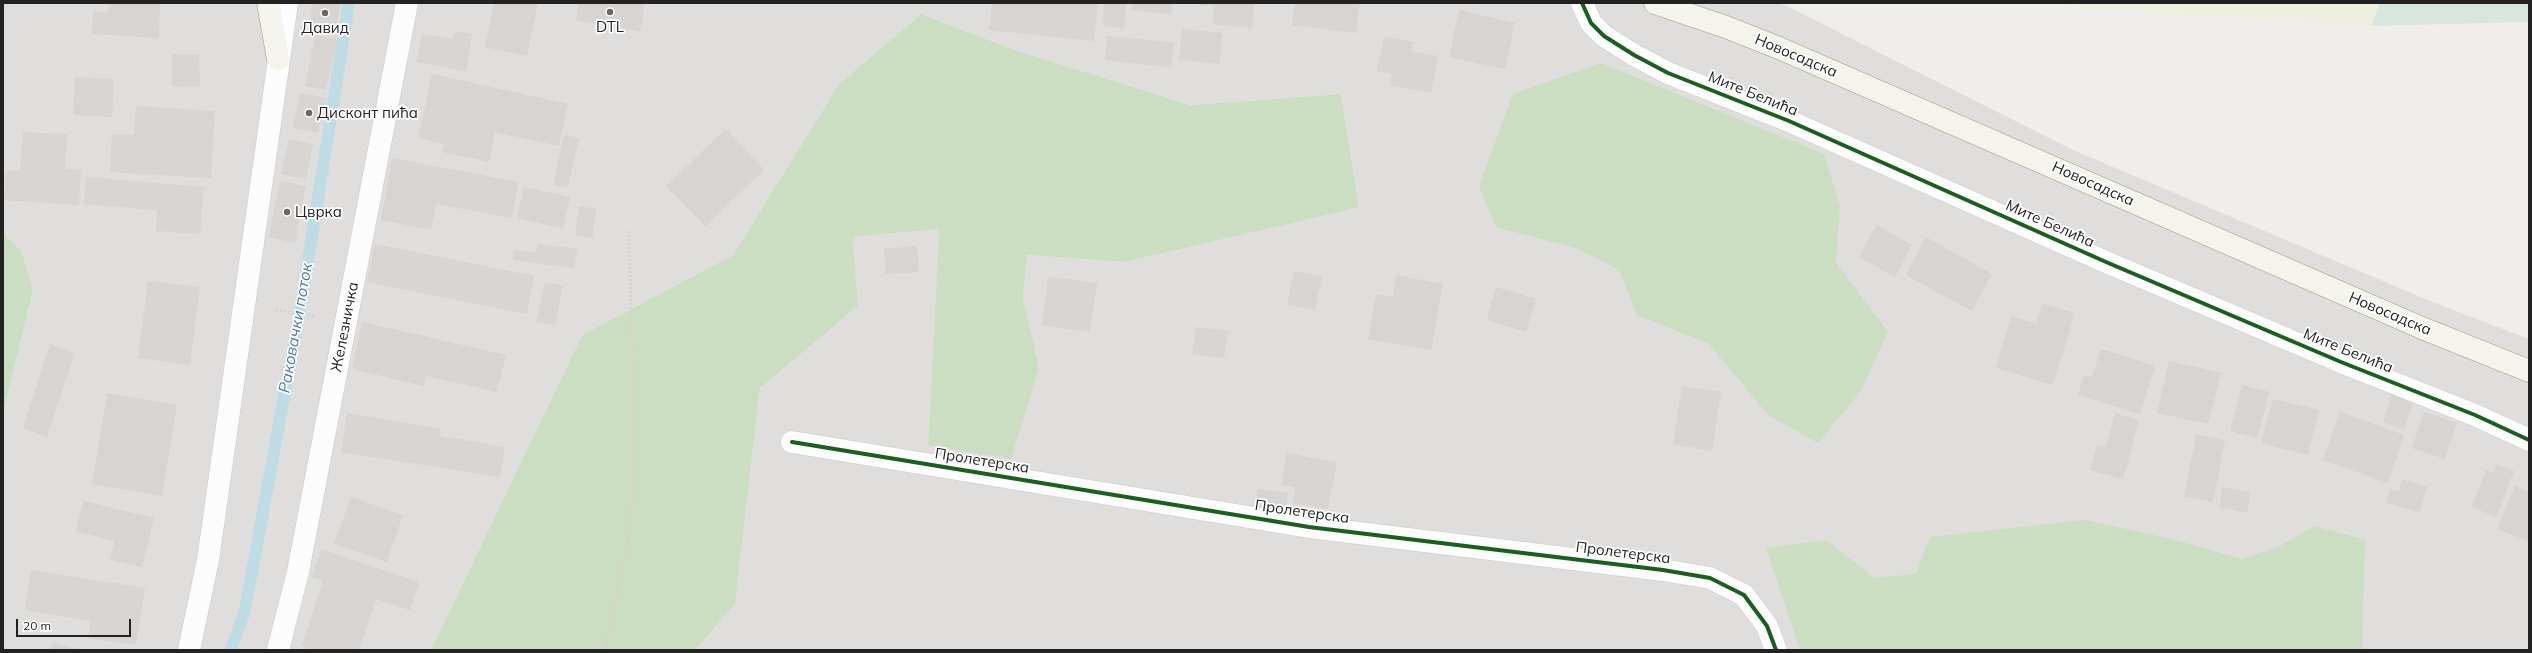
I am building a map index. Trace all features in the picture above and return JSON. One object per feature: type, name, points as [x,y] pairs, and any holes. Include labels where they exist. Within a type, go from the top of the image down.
[{"type":"main road","points":[[268,3],[278,59]]},
{"type":"main road","name":"Новосадска","points":[[1655,3],[1726,26],[1779,48],[2415,325],[2529,371]]},
{"type":"street","points":[[189,650],[208,560],[287,3]]},
{"type":"street","name":"Железничка","points":[[278,650],[298,572],[407,3]]},
{"type":"street","name":"Мите Белића","points":[[1582,3],[1591,23],[1604,36],[1634,56],[1668,73],[1789,121],[2106,262],[2341,362],[2475,415],[2529,440]]},
{"type":"street","name":"Пролетерска","points":[[792,442],[1309,527],[1655,569],[1710,578],[1744,595],[1767,626],[1776,650]]},
{"type":"path","points":[[605,650],[630,534],[633,497],[632,334],[629,232]]},
{"type":"path","points":[[243,305],[346,321]]},
{"type":"shaded area","points":[[3,3],[1777,3],[1787,6],[2073,150],[2435,303],[2529,339],[2529,650],[695,650],[735,604],[760,388],[858,306],[853,237],[939,229],[928,444],[1039,367],[1023,299],[1027,255],[1126,262],[1359,206],[1341,94],[1190,105],[1015,50],[921,14],[839,84],[733,255],[582,335],[431,650],[3,650],[3,414],[33,290],[22,252],[3,232]]},
{"type":"shaded area","points":[[2380,3],[2529,3],[2529,22],[2371,26]]},
{"type":"green space","points":[[2058,3],[2380,3],[2371,26],[2083,9]]},
{"type":"green space","points":[[921,14],[1015,50],[1190,105],[1341,94],[1359,207],[1125,262],[1027,255],[1023,299],[1039,367],[1011,459],[928,445],[939,229],[853,237],[858,306],[760,388],[735,604],[695,650],[431,650],[582,335],[733,255],[839,84]]},
{"type":"green space","points":[[1601,63],[1824,154],[1840,206],[1836,263],[1888,332],[1860,392],[1818,443],[1768,415],[1709,344],[1637,315],[1619,270],[1576,248],[1496,227],[1479,186],[1513,94]]},
{"type":"green space","points":[[3,232],[22,252],[33,290],[3,414]]},
{"type":"green space","points":[[2085,520],[2171,539],[2242,559],[2280,546],[2315,526],[2365,540],[2362,650],[1800,650],[1766,548],[1827,540],[1874,578],[1916,574],[1930,537]]},
{"type":"building","points":[[109,3],[160,3],[159,38],[92,34],[93,12],[108,13]]},
{"type":"building","name":"Давид","points":[[313,3],[341,3],[336,28],[310,22]]},
{"type":"building","points":[[494,3],[538,3],[527,56],[485,47]]},
{"type":"building","name":"DTL","points":[[579,3],[645,3],[640,32],[576,20]]},
{"type":"building","points":[[992,3],[1098,3],[1094,41],[989,30]]},
{"type":"building","points":[[1104,3],[1126,3],[1124,28],[1103,26]]},
{"type":"building","points":[[1132,3],[1173,3],[1171,14],[1131,10]]},
{"type":"building","points":[[1187,3],[1255,3],[1252,28],[1213,24],[1214,6]]},
{"type":"building","points":[[1295,3],[1360,3],[1356,33],[1292,25]]},
{"type":"building","points":[[1459,10],[1515,23],[1505,69],[1449,57]]},
{"type":"building","points":[[1182,29],[1222,33],[1220,64],[1179,60]]},
{"type":"building","points":[[455,31],[472,34],[466,71],[416,62],[422,34],[453,39]]},
{"type":"building","points":[[315,35],[338,39],[326,90],[305,86]]},
{"type":"building","points":[[1107,36],[1174,43],[1171,67],[1105,60]]},
{"type":"building","points":[[1384,36],[1413,42],[1411,51],[1438,56],[1431,93],[1390,85],[1392,74],[1377,71]]},
{"type":"building","points":[[199,54],[200,86],[172,87],[172,55]]},
{"type":"building","points":[[432,74],[568,104],[559,146],[495,132],[489,162],[442,152],[444,144],[418,138]]},
{"type":"building","points":[[75,77],[114,79],[112,117],[73,115]]},
{"type":"building","name":"Дисконт пића","points":[[300,93],[326,98],[318,133],[293,128]]},
{"type":"building","points":[[136,106],[215,111],[211,178],[110,172],[112,134],[134,135]]},
{"type":"building","points":[[726,129],[764,170],[705,226],[666,186]]},
{"type":"building","points":[[23,132],[67,134],[65,169],[81,170],[79,205],[4,200],[6,170],[20,171]]},
{"type":"building","points":[[564,135],[579,138],[568,188],[553,185]]},
{"type":"building","points":[[289,139],[313,144],[306,179],[281,174]]},
{"type":"building","points":[[392,158],[519,182],[512,218],[436,204],[431,230],[381,220]]},
{"type":"building","points":[[86,177],[204,187],[200,234],[156,231],[157,210],[84,204]]},
{"type":"building","name":"Цврка","points":[[280,181],[306,186],[295,243],[269,237]]},
{"type":"building","points":[[524,187],[570,197],[563,228],[517,218]]},
{"type":"building","points":[[579,206],[597,209],[592,238],[575,235]]},
{"type":"building","points":[[1877,225],[1912,245],[1895,277],[1859,257]]},
{"type":"building","points":[[1926,237],[1992,274],[1972,311],[1906,275]]},
{"type":"building","points":[[375,244],[534,276],[527,314],[367,282]]},
{"type":"building","points":[[538,244],[577,249],[574,268],[513,260],[514,250],[536,253]]},
{"type":"building","points":[[917,246],[919,272],[886,274],[884,249]]},
{"type":"building","points":[[1294,271],[1322,276],[1315,310],[1287,305]]},
{"type":"building","points":[[1396,275],[1443,284],[1431,350],[1368,339],[1376,295],[1393,297]]},
{"type":"building","points":[[1048,277],[1097,283],[1090,332],[1042,325]]},
{"type":"building","points":[[148,281],[200,287],[190,365],[138,358]]},
{"type":"building","points":[[545,282],[563,286],[555,325],[536,322]]},
{"type":"building","points":[[1496,287],[1536,299],[1526,332],[1487,320]]},
{"type":"building","points":[[2042,304],[2075,313],[2053,385],[1996,368],[2011,316],[2036,324]]},
{"type":"building","points":[[362,322],[506,355],[497,392],[426,376],[424,386],[352,369]]},
{"type":"building","points":[[1196,327],[1228,331],[1224,358],[1192,354]]},
{"type":"building","points":[[50,344],[75,353],[47,437],[23,428]]},
{"type":"building","points":[[2101,349],[2155,366],[2140,414],[2078,395],[2084,375],[2092,377]]},
{"type":"building","points":[[2169,361],[2221,373],[2208,424],[2157,413]]},
{"type":"building","points":[[2242,385],[2269,392],[2257,438],[2230,431]]},
{"type":"building","points":[[1682,386],[1721,392],[1712,451],[1673,444]]},
{"type":"building","points":[[107,393],[177,405],[162,496],[92,484]]},
{"type":"building","points":[[2392,393],[2414,400],[2404,429],[2383,422]]},
{"type":"building","points":[[2273,399],[2319,410],[2308,455],[2261,443]]},
{"type":"building","points":[[2340,412],[2404,435],[2388,483],[2323,460]]},
{"type":"building","points":[[2424,412],[2457,423],[2445,459],[2412,448]]},
{"type":"building","points":[[347,413],[441,429],[440,436],[505,447],[500,477],[341,452]]},
{"type":"building","points":[[2115,413],[2139,420],[2123,479],[2090,470],[2097,445],[2106,447]]},
{"type":"building","points":[[2196,434],[2225,440],[2213,502],[2184,497]]},
{"type":"building","points":[[1287,453],[1337,462],[1328,509],[1293,503],[1295,487],[1281,485]]},
{"type":"building","points":[[2496,464],[2514,471],[2496,517],[2472,507],[2486,470],[2493,473]]},
{"type":"building","points":[[2402,479],[2427,487],[2420,512],[2386,503],[2390,489],[2399,492]]},
{"type":"building","points":[[2515,486],[2529,492],[2529,541],[2497,529]]},
{"type":"building","points":[[2223,487],[2251,493],[2247,513],[2219,507]]},
{"type":"building","points":[[1258,489],[1288,493],[1286,513],[1255,510]]},
{"type":"building","points":[[351,497],[403,515],[387,562],[334,544]]},
{"type":"building","points":[[83,501],[154,518],[142,567],[110,560],[114,541],[76,531]]},
{"type":"building","points":[[321,549],[419,582],[410,610],[376,599],[359,650],[314,650],[302,646],[323,581],[312,578]]},
{"type":"building","points":[[31,570],[145,588],[136,645],[88,638],[91,621],[25,610]]},
{"type":"building","points":[[53,643],[77,649],[77,650],[51,650]]},
{"type":"waterway","name":"Раковачки поток","points":[[231,650],[245,610],[302,299],[349,3]]},
{"type":"cycle path","points":[[1582,3],[1591,23],[1604,36],[1634,55],[1668,73],[1789,121],[2106,262],[2341,362],[2475,415],[2529,440]]},
{"type":"cycle path","points":[[792,442],[1309,527],[1663,570],[1710,578],[1744,595],[1767,626],[1776,650]]},
{"type":"place","name":"DTL","points":[[610,12]]},
{"type":"place","name":"Давид","points":[[325,13]]},
{"type":"place","name":"Дисконт пића","points":[[309,113]]},
{"type":"place","name":"Цврка","points":[[287,212]]}]
